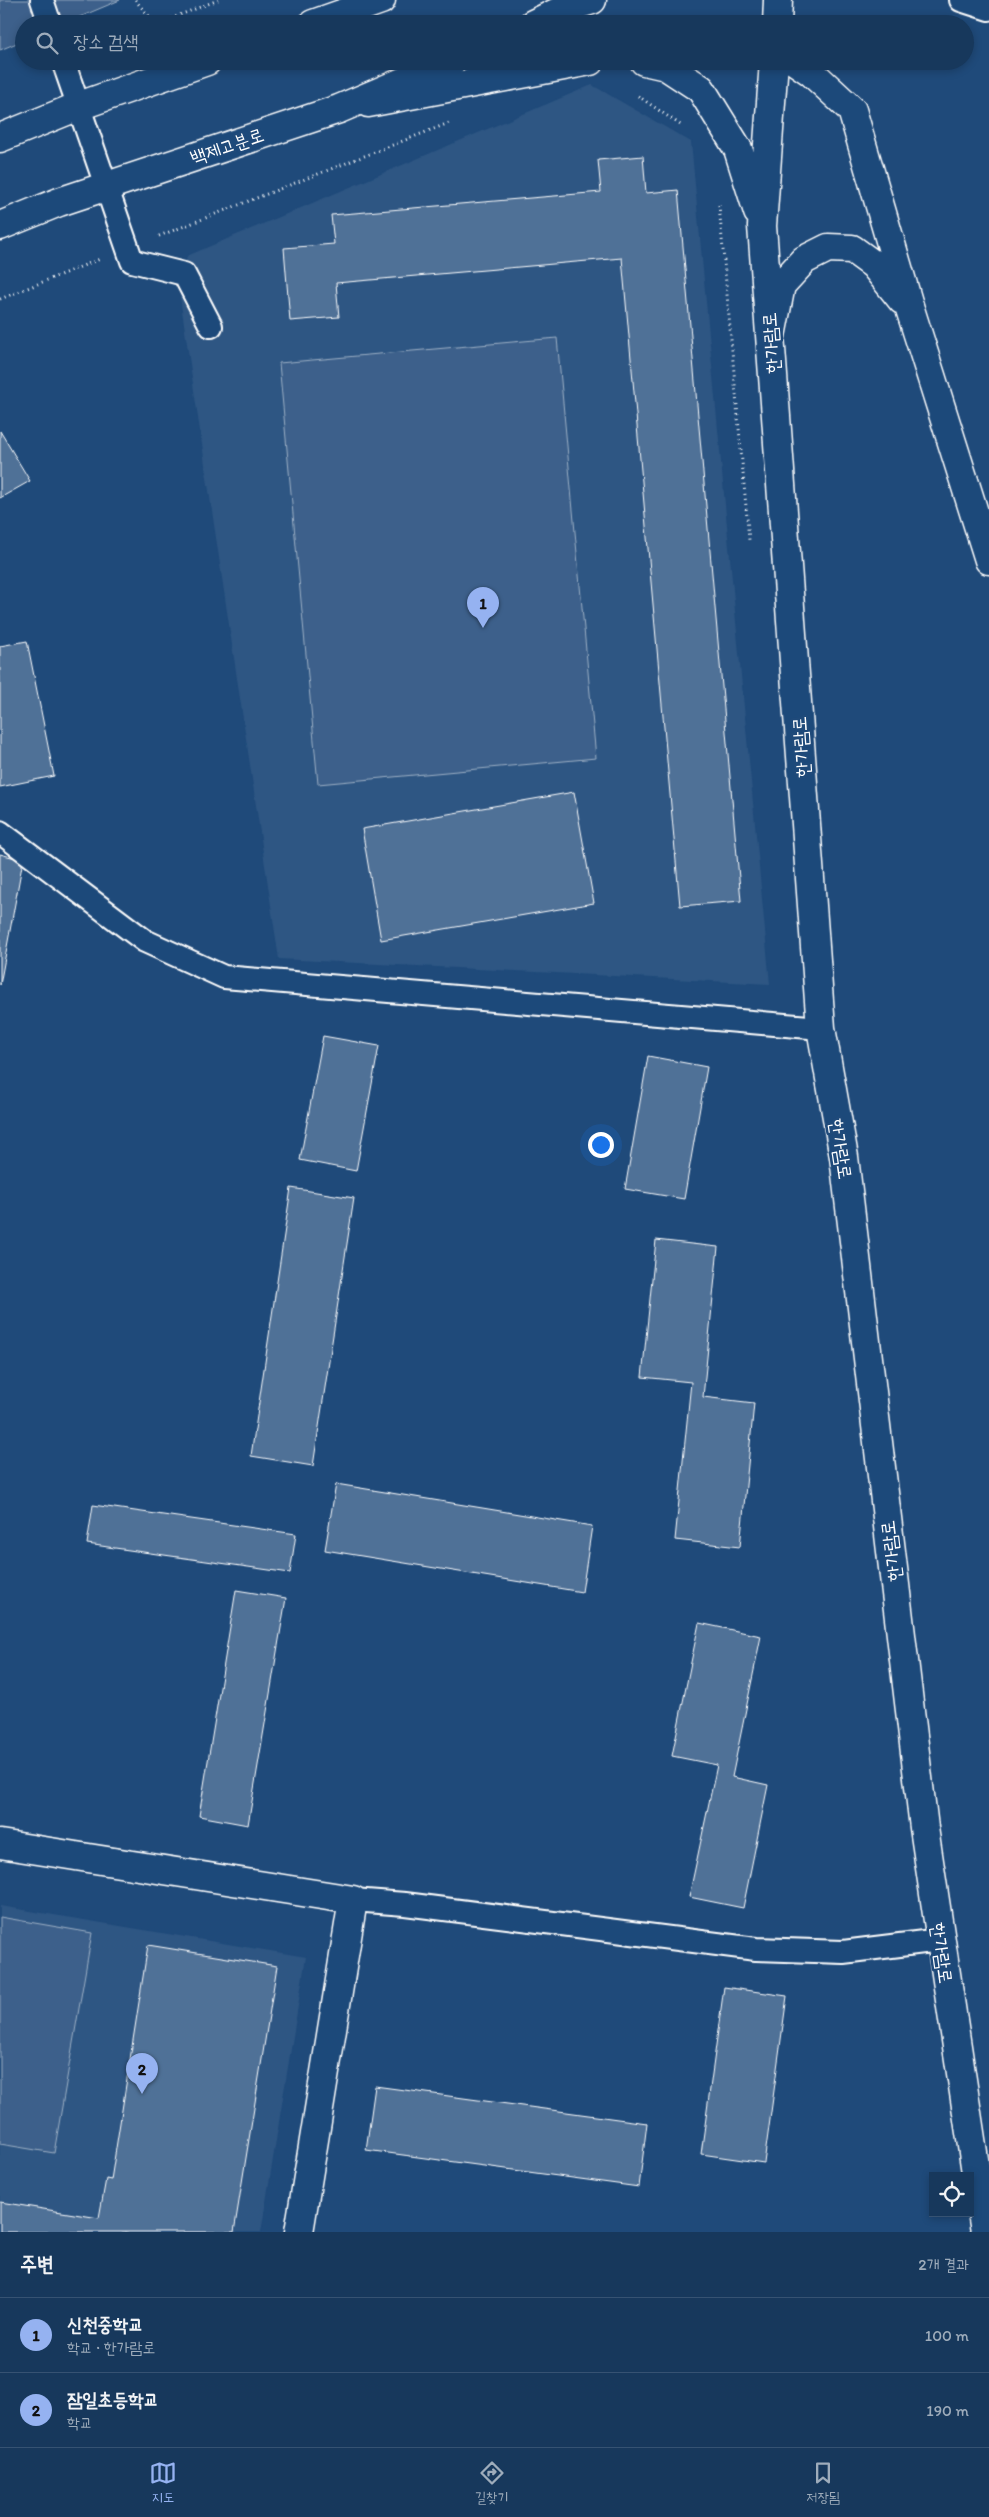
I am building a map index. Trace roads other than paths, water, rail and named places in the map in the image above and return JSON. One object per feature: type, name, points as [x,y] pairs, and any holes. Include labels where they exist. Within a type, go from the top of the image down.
[{"type":"main road","points":[[338,15],[381,0]]},
{"type":"main road","points":[[552,15],[566,8],[592,0]]},
{"type":"main road","points":[[777,15],[778,0]]},
{"type":"main road","points":[[0,138],[79,106],[181,70]]},
{"type":"main road","name":"백제고분로","points":[[0,226],[59,202],[339,109],[431,70]]},
{"type":"main road","points":[[339,109],[543,70]]},
{"type":"main road","points":[[672,70],[701,89],[738,149],[762,226]]},
{"type":"main road","name":"한가람로","points":[[773,70],[762,226],[821,1028],[844,1157],[940,1940],[985,2232]]},
{"type":"main road","points":[[808,70],[852,110],[910,309],[989,560]]},
{"type":"main road","points":[[771,336],[781,285],[804,260],[828,248],[852,249],[874,265],[910,309]]},
{"type":"main road","points":[[0,1844],[353,1900],[299,2232]]},
{"type":"lane","points":[[42,0],[47,15]]},
{"type":"lane","points":[[962,0],[989,9]]},
{"type":"lane","points":[[66,70],[132,261],[184,274],[211,326]]},
{"type":"lane","points":[[0,832],[145,941],[224,977],[821,1028]]},
{"type":"lane","points":[[353,1900],[405,1904],[756,1949],[842,1952],[940,1940]]},
{"type":"place","name":"신천중학교","points":[[483,628]]},
{"type":"place","name":"잠일초등학교","points":[[142,2094]]}]
